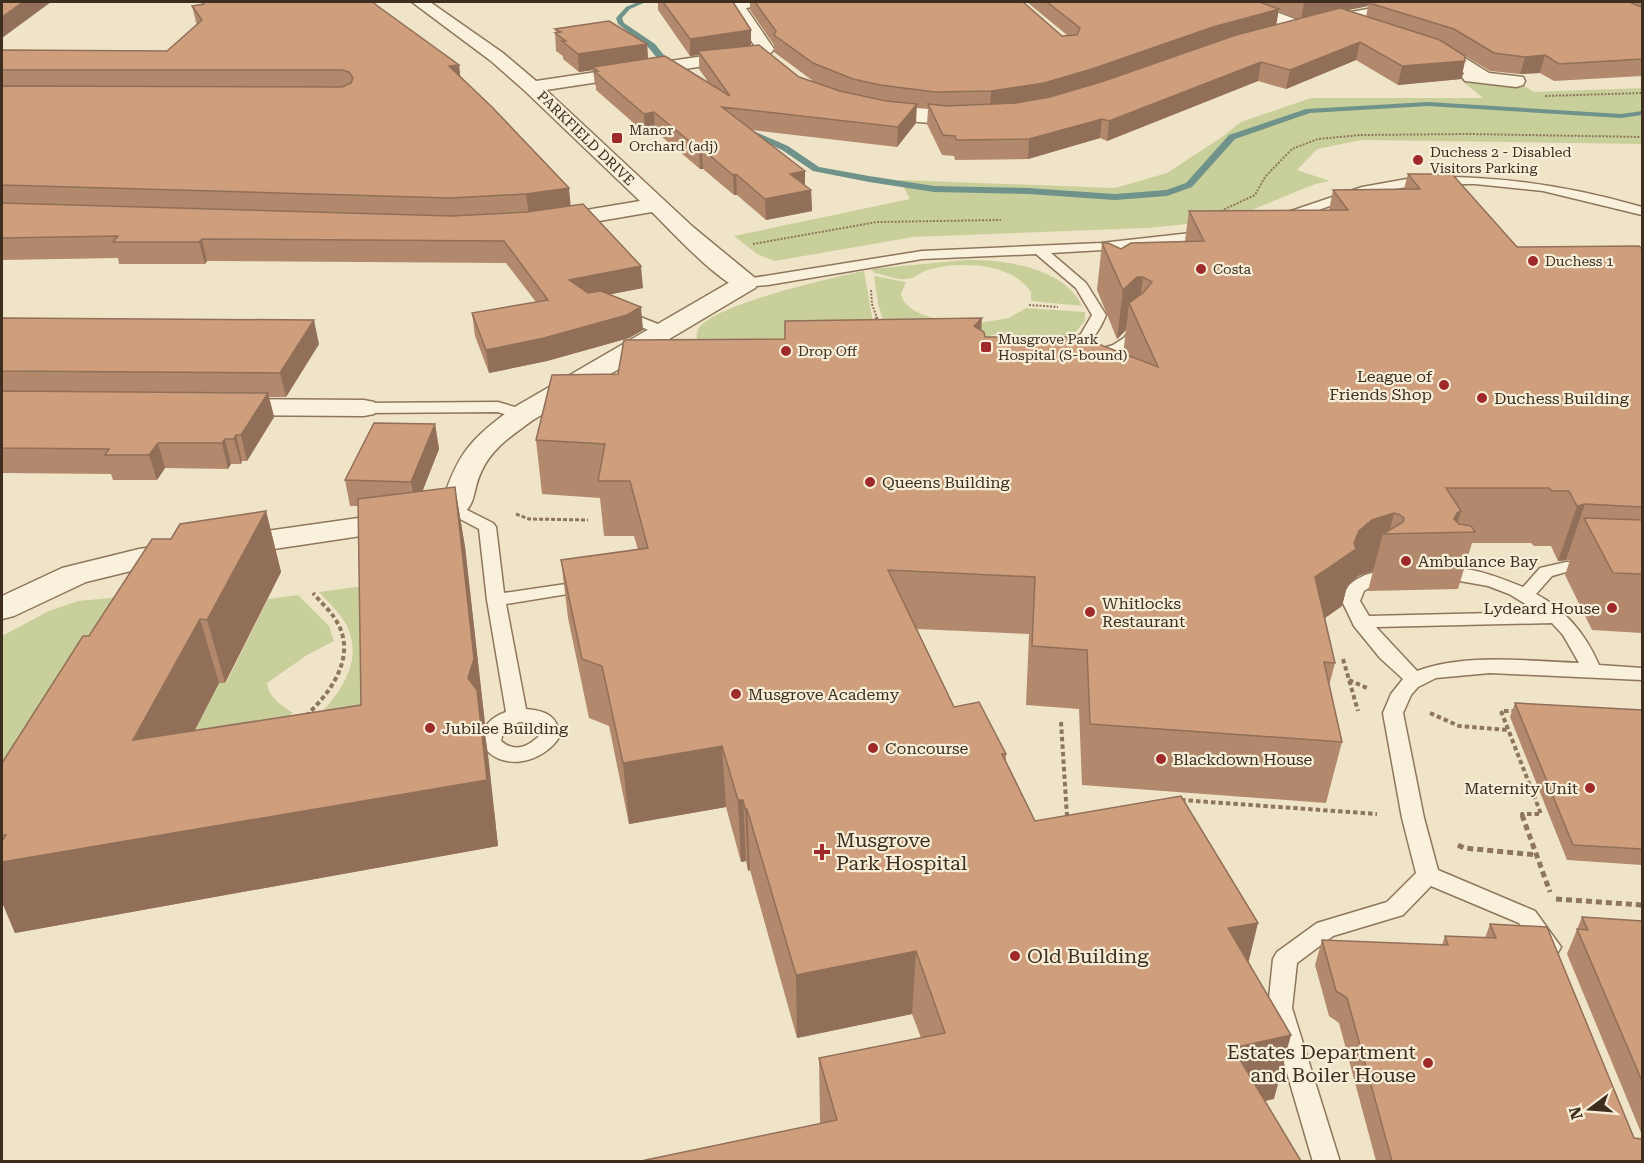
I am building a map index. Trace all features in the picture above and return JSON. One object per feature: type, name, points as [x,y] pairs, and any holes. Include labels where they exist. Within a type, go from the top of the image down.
[{"type":"street","name":"PARKFIELD DRIVE","points":[[420,2],[497,57],[532,87],[708,253],[746,283]]},
{"type":"street","points":[[757,2],[735,4],[765,50],[759,55]]},
{"type":"street","points":[[1236,2],[1300,27]]},
{"type":"street","points":[[1269,36],[1336,19],[1429,2]]},
{"type":"street","points":[[1336,19],[1374,30]]},
{"type":"street","points":[[1411,41],[1443,52],[1478,77],[1516,81]]},
{"type":"street","points":[[532,87],[729,57],[759,55],[777,63]]},
{"type":"street","points":[[857,106],[931,116],[985,117]]},
{"type":"street","points":[[529,225],[657,205]]},
{"type":"street","points":[[2,609],[74,575],[139,559],[437,516],[453,508],[458,501],[467,470],[489,439],[523,414],[659,340],[746,283]]},
{"type":"street","points":[[208,407],[356,407]]},
{"type":"lane","points":[[1267,223],[1355,192],[1442,181],[1504,183],[1584,195],[1642,212]]},
{"type":"lane","points":[[746,283],[779,280],[920,255],[1156,243],[1221,232]]},
{"type":"lane","points":[[1040,250],[1081,286],[1099,315],[1093,332],[1079,344],[1052,360],[1076,361],[1113,350],[1133,338],[1136,331]]},
{"type":"lane","points":[[1069,275],[1095,278]]},
{"type":"lane","points":[[610,309],[659,340]]},
{"type":"lane","points":[[356,407],[498,407],[523,414]]},
{"type":"lane","points":[[453,508],[487,527],[496,600],[517,716]]},
{"type":"lane","points":[[1525,595],[1546,572],[1566,567],[1642,570]]},
{"type":"lane","points":[[1449,574],[1489,580],[1544,605],[1557,617],[1581,647],[1592,671]]},
{"type":"lane","points":[[1378,576],[1356,588],[1351,601],[1361,622],[1390,659],[1415,680]]},
{"type":"lane","points":[[496,600],[602,584]]},
{"type":"lane","points":[[1361,622],[1557,617]]},
{"type":"lane","points":[[1428,875],[1413,818],[1393,713],[1398,700],[1415,680],[1448,669],[1478,668],[1642,674]]},
{"type":"lane","points":[[1428,875],[1527,917],[1552,950],[1560,972]]},
{"type":"lane","points":[[1327,1161],[1280,1008],[1285,959],[1325,929],[1395,909],[1428,875]]},
{"type":"path","points":[[1516,81],[1526,84],[1547,98],[1642,93]]},
{"type":"path","points":[[1220,211],[1231,208],[1255,195],[1265,177],[1292,149],[1318,139],[1360,135],[1469,134],[1642,137]]},
{"type":"path","points":[[708,253],[853,224],[1010,220]]},
{"type":"path","points":[[870,324],[879,323]]},
{"type":"path","points":[[513,513],[529,519],[588,520]]},
{"type":"path","points":[[299,722],[317,706],[335,684],[343,663],[344,641],[339,624],[313,593]]},
{"type":"path","points":[[1524,712],[1501,711],[1541,814],[1522,814],[1553,899],[1642,905]]},
{"type":"path","points":[[1061,723],[1067,817]]},
{"type":"path","points":[[1256,795],[1258,805]]},
{"type":"path","points":[[1173,800],[1413,818],[1464,848],[1537,855]]},
{"type":"path","points":[[1056,819],[1078,815]]},
{"type":"green space","points":[[1461,80],[1521,84],[1534,92],[1642,88],[1642,144],[1361,140],[1317,149],[1297,170],[1330,181],[1315,184],[1252,210],[1198,223],[1147,228],[913,237],[775,261],[757,254],[734,236],[910,199],[900,180],[1115,188],[1167,173],[1241,122],[1311,98],[1483,98]]},
{"type":"green space","points":[[965,260],[997,261],[1047,274],[1061,282],[1082,306],[1031,301],[1031,292],[1022,282],[998,269],[984,266],[940,267],[927,270],[909,279],[875,273],[871,269]]},
{"type":"green space","points":[[864,271],[873,322],[834,340],[697,340],[698,330],[707,321],[724,311],[774,293]]},
{"type":"green space","points":[[874,276],[906,282],[901,294],[906,304],[915,311],[937,319],[884,323],[878,304]]},
{"type":"green space","points":[[1026,308],[1085,312],[1085,321],[1067,342],[1053,336],[1018,344],[1002,332],[974,341],[979,323],[1009,318]]},
{"type":"green space","points":[[371,585],[376,771],[305,728],[327,707],[344,682],[353,654],[346,624],[319,592]]},
{"type":"green space","points":[[195,590],[2,834],[2,636],[49,611],[78,601]]},
{"type":"green space","points":[[298,595],[329,626],[334,641],[307,655],[267,683],[273,697],[293,713],[159,800],[218,683],[226,683],[268,599]]},
{"type":"building","points":[[2,2],[23,2],[2,17]]},
{"type":"building","points":[[202,2],[372,2],[459,65],[449,66],[492,107],[569,188],[526,194],[451,198],[2,185],[2,86],[342,87],[351,83],[353,78],[349,72],[342,70],[2,70],[2,50],[167,51],[202,20],[192,6],[204,4]]},
{"type":"building","points":[[663,2],[733,2],[751,30],[690,39]]},
{"type":"building","points":[[755,2],[1023,2],[1062,36],[1077,35],[1080,28],[1047,2],[1259,2],[1279,9],[1213,27],[1092,69],[1044,83],[991,91],[935,92],[853,79],[813,63],[774,35],[776,31]]},
{"type":"building","points":[[1629,2],[1642,7],[1642,59],[1559,64],[1545,55],[1525,57],[1494,53],[1454,29],[1369,3]]},
{"type":"building","points":[[1340,8],[1440,40],[1465,56],[1465,61],[1402,66],[1360,42],[1290,70],[1261,62],[1109,121],[1102,119],[1029,139],[956,140],[955,136],[943,135],[928,104],[947,106],[1016,103],[1050,97],[1104,81],[1236,35]]},
{"type":"building","points":[[609,21],[647,44],[578,54],[555,33],[561,32],[555,29]]},
{"type":"building","points":[[759,45],[799,77],[840,91],[886,101],[917,104],[898,127],[722,107],[805,171],[790,174],[811,190],[765,199],[654,112],[644,114],[594,71],[598,71],[593,67],[665,56],[730,96],[698,51]]},
{"type":"building","points":[[1408,174],[1452,174],[1517,247],[1639,246],[1642,249],[1642,507],[1585,504],[1577,506],[1569,491],[1552,491],[1549,488],[1446,488],[1461,511],[1454,519],[1459,524],[1471,526],[1475,532],[1383,534],[1403,522],[1404,518],[1394,513],[1372,520],[1359,531],[1354,543],[1356,549],[1315,577],[1335,663],[1324,662],[1342,742],[1090,724],[1087,650],[1032,646],[1035,577],[888,570],[954,707],[979,702],[1006,754],[1002,754],[1035,821],[1181,796],[1258,923],[1228,928],[1291,1035],[1233,1048],[1301,1161],[641,1161],[837,1120],[819,1058],[945,1033],[916,951],[796,975],[747,809],[745,809],[743,800],[738,800],[722,746],[623,763],[602,666],[582,659],[561,560],[648,548],[630,481],[598,481],[605,444],[536,440],[552,375],[618,374],[624,340],[785,339],[785,321],[982,318],[974,326],[984,332],[985,337],[1080,337],[1158,367],[1129,303],[1143,293],[1152,282],[1143,277],[1137,277],[1123,290],[1102,243],[1108,243],[1121,249],[1131,243],[1204,241],[1189,211],[1348,210],[1333,190],[1420,189]]},
{"type":"building","points":[[2,203],[451,216],[527,212],[583,204],[641,266],[569,280],[588,293],[601,291],[641,307],[627,315],[544,338],[486,350],[472,313],[548,300],[504,241],[202,239],[199,242],[113,242],[118,236],[2,238]]},
{"type":"building","points":[[2,318],[314,320],[280,373],[2,371]]},
{"type":"building","points":[[2,391],[268,393],[241,435],[236,435],[234,439],[225,439],[222,443],[158,443],[149,455],[105,455],[109,449],[2,448]]},
{"type":"building","points":[[374,423],[435,424],[411,482],[345,480]]},
{"type":"building","points":[[455,487],[474,659],[468,678],[477,690],[487,780],[2,862],[2,841],[6,835],[2,835],[2,763],[83,636],[89,636],[152,539],[171,539],[180,524],[266,511],[207,620],[200,619],[133,740],[361,705],[358,499]]},
{"type":"building","points":[[1584,518],[1642,520],[1642,574],[1613,573]]},
{"type":"building","name":"Maternity Unit","points":[[1515,703],[1642,710],[1642,849],[1573,845]]},
{"type":"building","points":[[1582,917],[1642,921],[1642,1081],[1577,929],[1588,930]]},
{"type":"building","points":[[1490,924],[1547,927],[1634,1138],[1642,1139],[1642,1161],[1392,1161],[1347,998],[1336,991],[1322,940],[1448,945],[1445,936],[1496,938]]},
{"type":"waterway","points":[[643,2],[628,8],[619,18],[621,24],[652,46],[672,71]]},
{"type":"waterway","points":[[748,132],[785,148],[816,169],[869,179],[934,189],[1028,191],[1115,197],[1167,193],[1189,185],[1232,137],[1309,111],[1428,104],[1621,116],[1642,113]]},
{"type":"place","name":"Manor Orchard (adj)","points":[[617,138]]},
{"type":"place","name":"Duchess 2 - Disabled Visitors Parking","points":[[1418,160]]},
{"type":"place","name":"Duchess 1","points":[[1533,261]]},
{"type":"place","name":"Costa","points":[[1201,269]]},
{"type":"place","name":"Musgrove Park Hospital (S-bound)","points":[[986,347]]},
{"type":"place","name":"Drop Off","points":[[786,351]]},
{"type":"place","name":"League of Friends Shop","points":[[1444,385]]},
{"type":"place","name":"Duchess Building","points":[[1482,398]]},
{"type":"place","name":"Queens Building","points":[[870,482]]},
{"type":"place","name":"Ambulance Bay","points":[[1406,561]]},
{"type":"place","name":"Lydeard House","points":[[1612,608]]},
{"type":"place","name":"Whitlocks Restaurant","points":[[1090,612]]},
{"type":"place","name":"Musgrove Academy","points":[[736,694]]},
{"type":"place","name":"Jubilee Building","points":[[430,728]]},
{"type":"place","name":"Concourse","points":[[873,748]]},
{"type":"place","name":"Blackdown House","points":[[1161,759]]},
{"type":"place","name":"Maternity Unit","points":[[1590,788]]},
{"type":"place","name":"Musgrove Park Hospital","points":[[822,852]]},
{"type":"place","name":"Old Building","points":[[1015,956]]},
{"type":"place","name":"Estates Department and Boiler House","points":[[1428,1063]]}]
